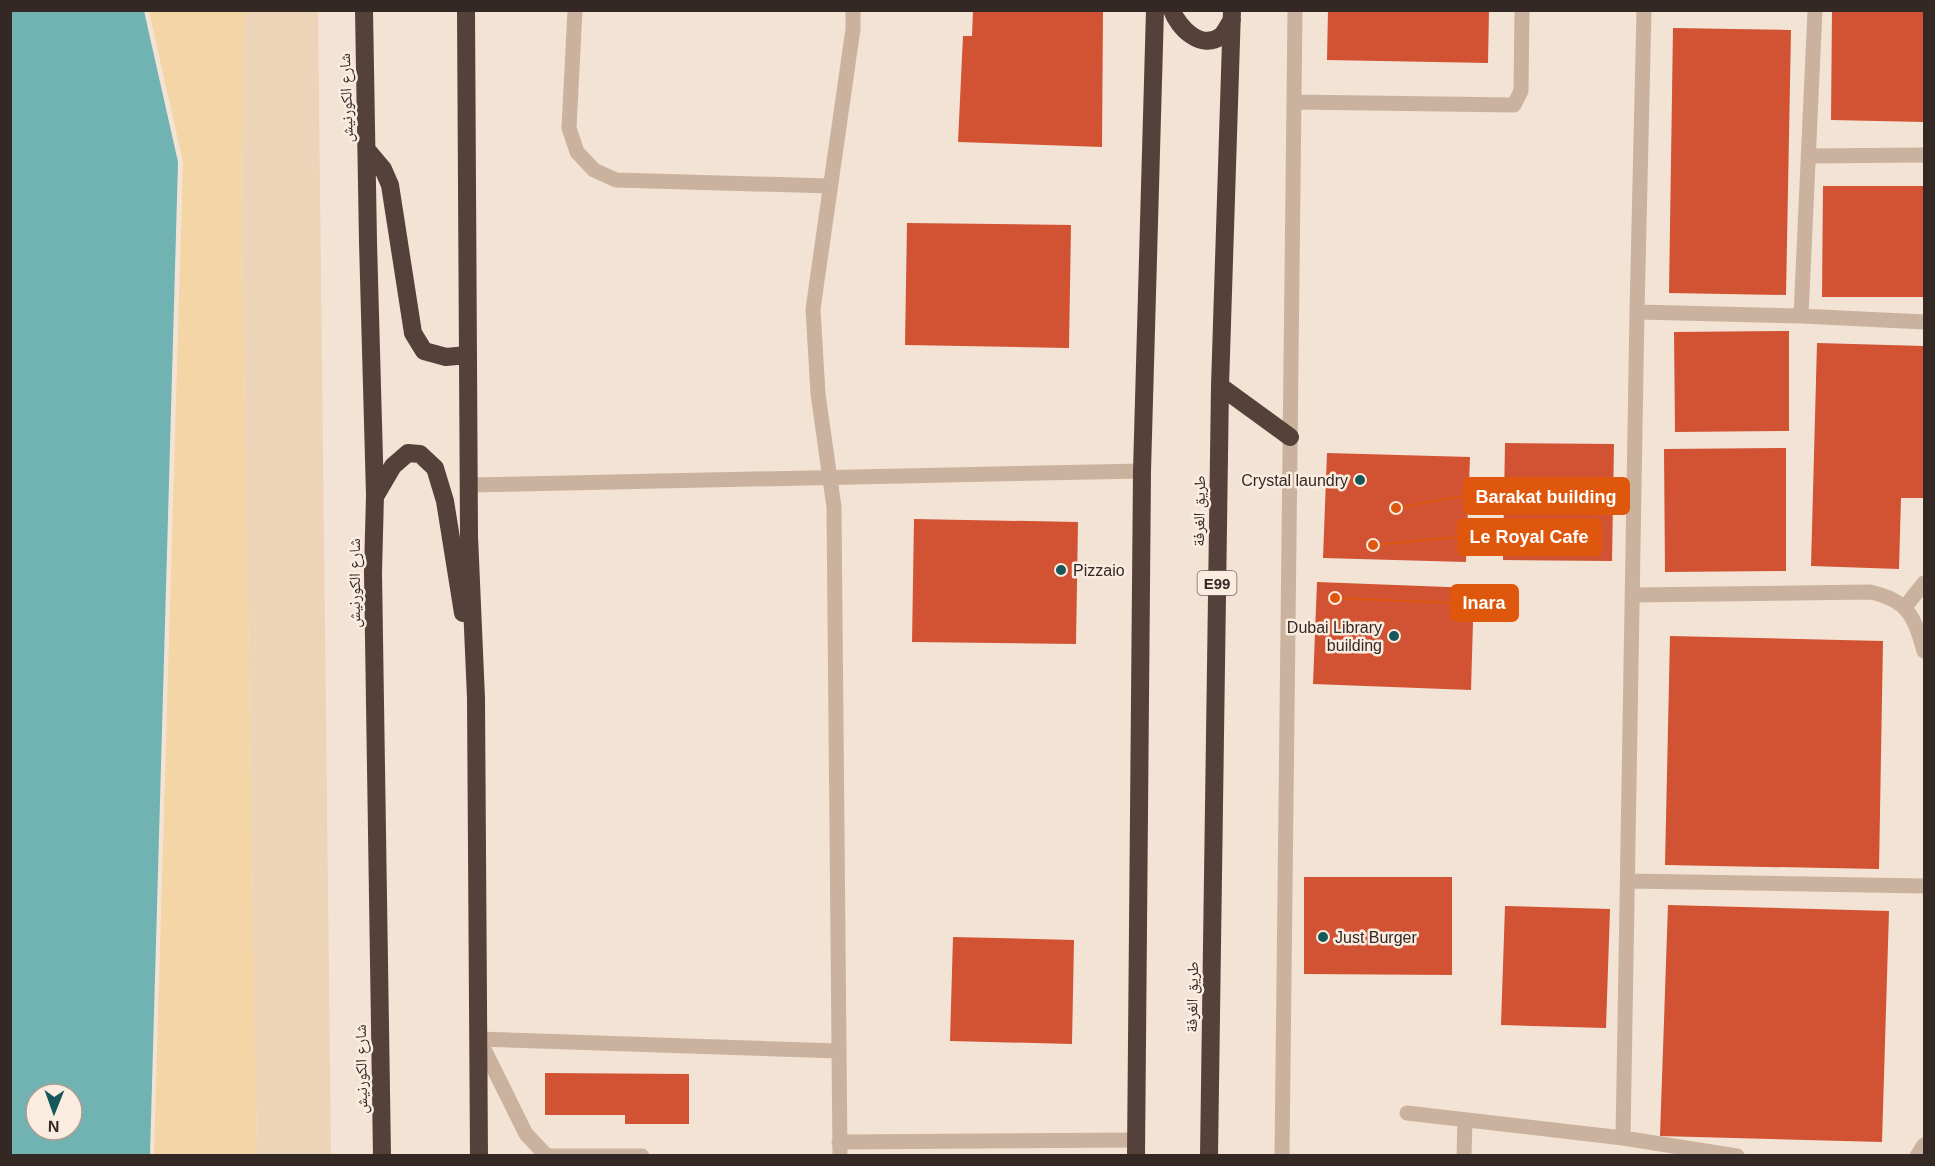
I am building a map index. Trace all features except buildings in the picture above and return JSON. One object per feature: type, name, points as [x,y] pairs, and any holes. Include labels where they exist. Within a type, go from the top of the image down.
[{"type":"highway","name":"شارع الكورنيش","points":[[364,10],[375,495],[373,573],[382,1155]]},
{"type":"highway","points":[[466,10],[467,355],[476,698],[479,1155]]},
{"type":"highway","points":[[1136,1148],[1142,471],[1155,10]]},
{"type":"highway","points":[[1172,10],[1175,20],[1188,34],[1208,41],[1221,36],[1232,15]]},
{"type":"highway","name":"طريق الغرفة","points":[[1209,1155],[1220,386],[1232,15]]},
{"type":"highway","points":[[367,150],[383,169],[390,185],[413,333],[424,351],[446,357],[467,355]]},
{"type":"highway","points":[[1220,386],[1290,437]]},
{"type":"highway","points":[[375,495],[393,466],[408,453],[420,454],[435,468],[445,501],[476,698]]},
{"type":"street","points":[[575,10],[569,128],[577,152],[594,170],[616,180],[830,186]]},
{"type":"street","points":[[853,10],[853,29],[813,309],[818,394],[834,507],[839,1149],[1136,1148]]},
{"type":"street","points":[[1282,1155],[1294,10]]},
{"type":"street","points":[[1294,102],[1514,105],[1521,91],[1522,10]]},
{"type":"street","points":[[1801,316],[1815,10]]},
{"type":"street","points":[[1623,1138],[1642,12]]},
{"type":"street","points":[[1808,156],[1924,155]]},
{"type":"street","points":[[1637,312],[1924,322]]},
{"type":"street","points":[[469,485],[1142,471]]},
{"type":"street","points":[[1905,607],[1924,582]]},
{"type":"street","points":[[1632,595],[1870,592],[1888,596],[1905,607],[1918,629],[1924,651]]},
{"type":"street","points":[[1628,881],[1924,886]]},
{"type":"street","points":[[642,1155],[546,1155],[526,1134],[479,1039],[838,1051]]},
{"type":"street","points":[[1407,1113],[1623,1138],[1737,1155]]},
{"type":"street","points":[[1464,1155],[1465,1120]]},
{"type":"street","points":[[1917,1155],[1924,1145]]},
{"type":"sand","points":[[149,11],[244,11],[242,235],[257,1155],[154,1155],[183,162]]},
{"type":"shaded area","points":[[244,11],[318,11],[331,1155],[257,1155],[242,235]]},
{"type":"water","points":[[10,11],[144,11],[178,162],[150,1155],[11,1155]]},
{"type":"place","name":"Crystal laundry","points":[[1360,480]]},
{"type":"place","name":"Barakat building","points":[[1396,508]]},
{"type":"place","name":"Le Royal Cafe","points":[[1373,545]]},
{"type":"place","name":"Pizzaio","points":[[1061,570]]},
{"type":"place","name":"Inara","points":[[1335,598]]},
{"type":"place","name":"Dubai Library building","points":[[1394,636]]},
{"type":"place","name":"Just Burger","points":[[1323,937]]}]
